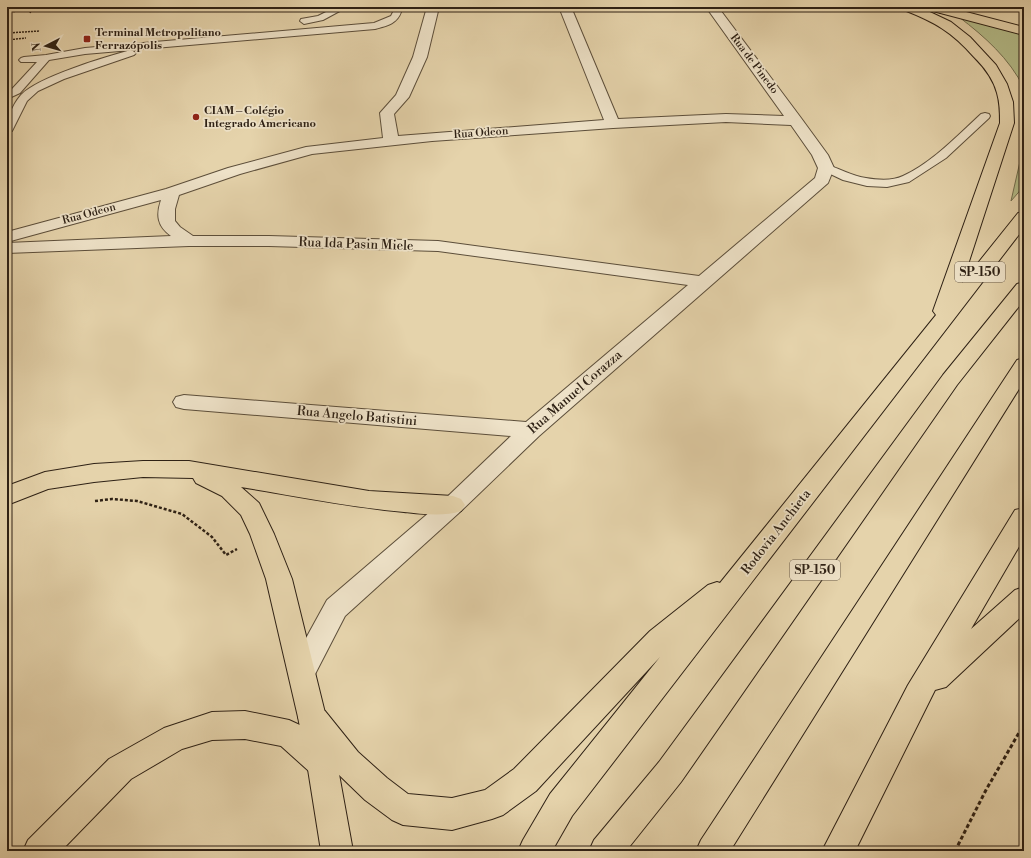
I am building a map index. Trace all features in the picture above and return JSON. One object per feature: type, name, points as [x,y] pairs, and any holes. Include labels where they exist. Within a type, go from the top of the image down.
[{"type":"main road","points":[[908,7],[936,19],[958,33],[992,68],[1000,80],[1008,108],[1007,124],[937,327]]},
{"type":"main road","points":[[939,8],[1019,29]]},
{"type":"main road","name":"Rodovia Anchieta","points":[[534,851],[562,805],[1024,217]]},
{"type":"main road","name":"SP-150","points":[[605,851],[670,772],[950,380],[1024,288]]},
{"type":"main road","points":[[712,851],[1024,365]]},
{"type":"main road","points":[[7,496],[46,481],[94,473],[143,469],[189,469],[369,500],[416,504],[453,505]]},
{"type":"main road","points":[[189,469],[230,490],[251,510],[262,534],[279,579],[302,671],[322,763],[337,851]]},
{"type":"main road","points":[[838,851],[918,694],[1024,517]]},
{"type":"main road","points":[[312,717],[347,762],[376,789],[403,809],[452,814],[492,804],[525,780],[660,639],[747,568]]},
{"type":"main road","points":[[918,694],[1024,598]]},
{"type":"main road","points":[[38,851],[120,769],[174,738],[212,726],[245,725],[289,734],[322,763]]},
{"type":"street","points":[[391,141],[387,113],[402,97],[420,57],[433,7]]},
{"type":"street","points":[[565,7],[613,124]]},
{"type":"street","name":"Rua de Pinedo","points":[[712,7],[796,120]]},
{"type":"street","name":"Rua Odeon","points":[[7,237],[172,192],[234,171],[311,150],[391,141],[613,124],[726,118],[796,120]]},
{"type":"street","points":[[796,120],[820,155],[826,168]]},
{"type":"street","name":"Rua Manuel Corazza","points":[[302,671],[336,608],[453,505],[531,430],[822,180],[826,168]]},
{"type":"street","points":[[172,192],[165,210],[166,222],[174,232],[189,241]]},
{"type":"street","name":"Rua Ida Pasin Miele","points":[[7,248],[189,241],[269,241],[438,246],[703,282]]},
{"type":"street","name":"Rua Angelo Batistini","points":[[184,402],[531,430]]},
{"type":"lane","points":[[304,21],[320,18],[343,7]]},
{"type":"lane","points":[[24,60],[46,58],[85,51],[375,26],[393,19],[397,12],[394,7]]},
{"type":"lane","points":[[7,131],[25,96],[47,82],[156,45]]},
{"type":"lane","points":[[10,93],[46,58]]},
{"type":"lane","points":[[10,93],[34,90]]},
{"type":"lane","points":[[826,168],[847,178],[867,182],[887,183],[905,180],[942,156],[985,116]]},
{"type":"path","points":[[7,9],[29,7]]},
{"type":"path","points":[[30,13],[33,7]]},
{"type":"path","points":[[7,12],[49,9],[50,7]]},
{"type":"path","points":[[7,33],[30,30],[40,31]]},
{"type":"path","points":[[7,40],[20,39]]},
{"type":"path","points":[[90,501],[112,499],[137,501],[182,514],[212,536],[226,555],[262,534]]},
{"type":"path","points":[[955,851],[986,790],[1024,724]]},
{"type":"green space","points":[[959,17],[1024,35],[1024,88],[1011,67],[996,49]]},
{"type":"green space","points":[[1024,144],[1024,186],[1011,201]]},
{"type":"place","name":"Terminal Metropolitano Ferrazópolis","points":[[87,39]]},
{"type":"place","name":"CIAM – Colégio Integrado Americano","points":[[196,117]]}]
